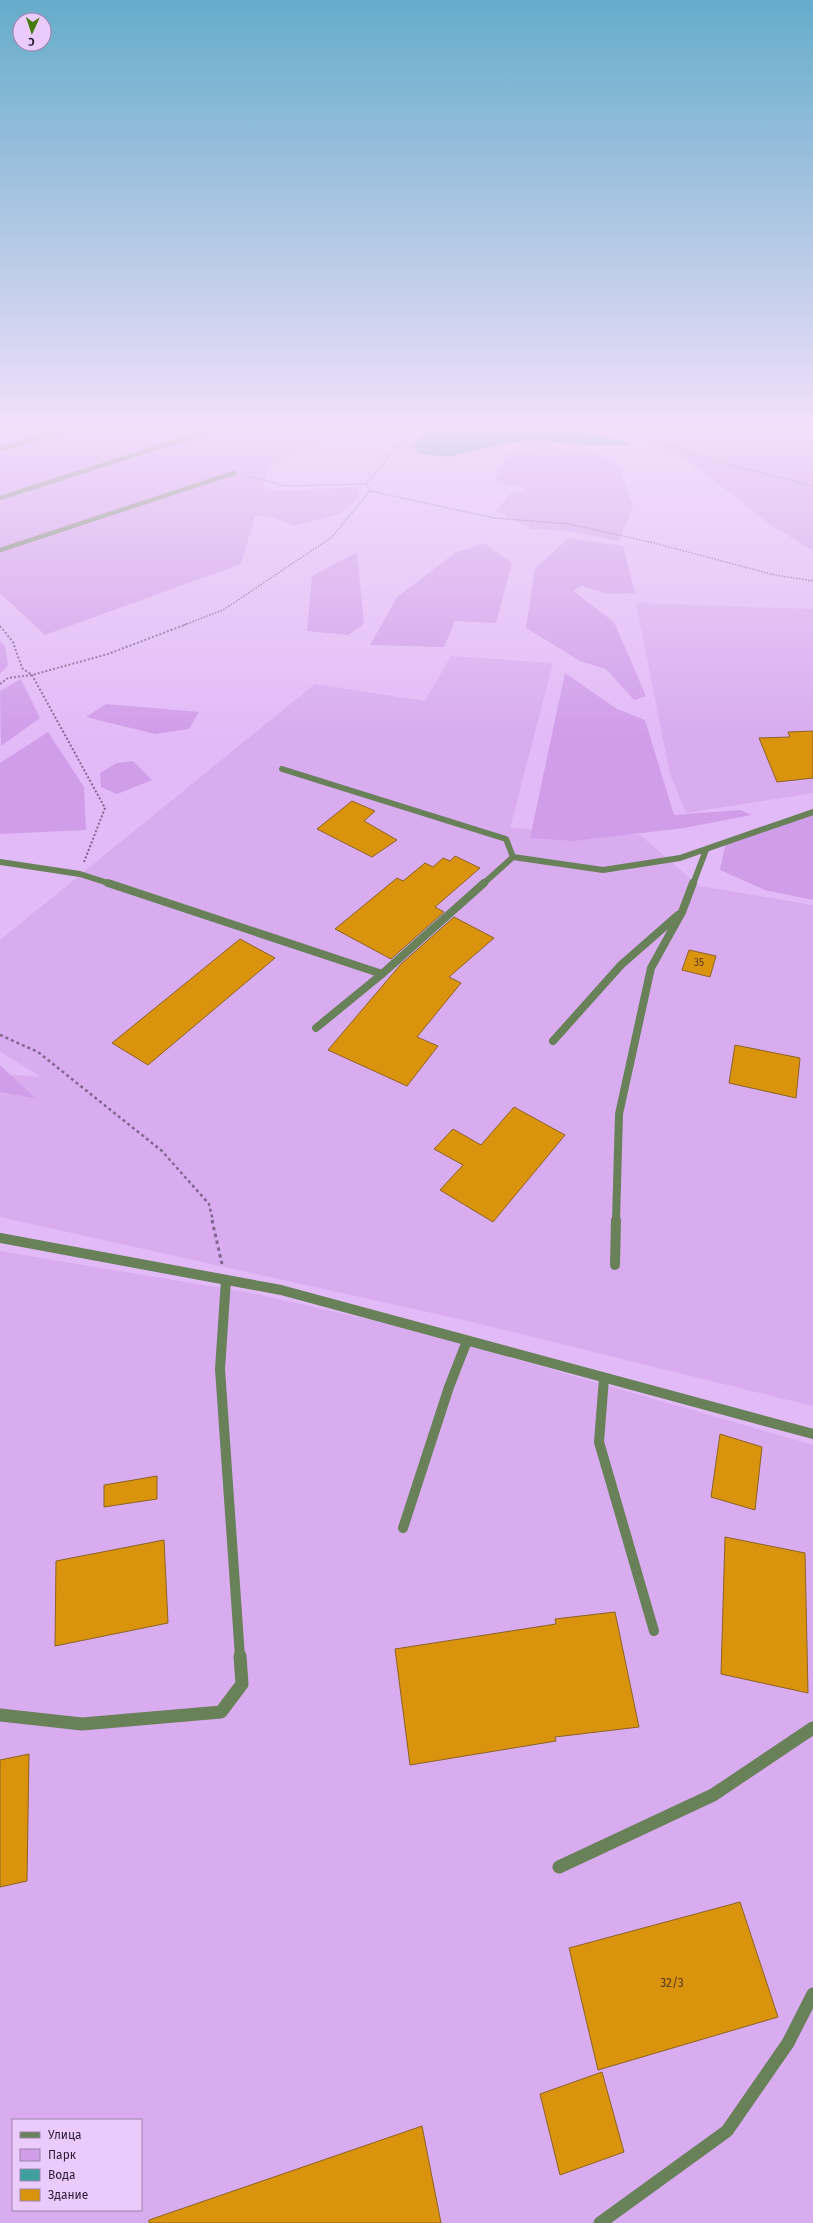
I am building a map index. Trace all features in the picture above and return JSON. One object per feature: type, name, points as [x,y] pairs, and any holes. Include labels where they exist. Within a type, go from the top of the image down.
[{"type":"street","points":[[0,550],[65,529]]},
{"type":"street","points":[[282,769],[506,839],[513,857]]},
{"type":"street","points":[[316,1028],[382,974],[513,857],[603,870],[680,858],[813,812]]},
{"type":"street","points":[[615,1265],[619,1114],[651,968],[682,912],[706,850]]},
{"type":"street","points":[[0,862],[80,874],[382,974]]},
{"type":"street","points":[[554,1041],[621,964],[682,912]]},
{"type":"street","points":[[0,1238],[280,1290],[813,1434]]},
{"type":"street","points":[[0,1715],[82,1724],[221,1712],[242,1684],[220,1369],[226,1280]]},
{"type":"street","points":[[403,1528],[449,1387],[467,1341]]},
{"type":"street","points":[[604,1378],[599,1442],[654,1631]]},
{"type":"street","points":[[559,1867],[713,1795],[813,1728]]},
{"type":"street","points":[[600,2223],[727,2131],[788,2043],[813,1994]]},
{"type":"path","points":[[0,684],[8,678],[32,675],[108,654],[223,610],[332,538],[339,529]]},
{"type":"path","points":[[590,529],[654,543],[775,575],[813,581]]},
{"type":"path","points":[[0,626],[13,642],[22,668],[32,675],[100,796],[105,808],[80,874]]},
{"type":"path","points":[[0,1035],[38,1052],[162,1152],[209,1204],[226,1280]]},
{"type":"shaded area","points":[[636,603],[813,609],[813,793],[686,813],[670,774]]},
{"type":"shaded area","points":[[451,656],[553,663],[510,828],[640,835],[699,886],[813,905],[813,1406],[468,1321],[0,1217],[0,1074],[42,1077],[0,1052],[0,940],[315,684],[425,701]]},
{"type":"shaded area","points":[[0,1251],[257,1294],[418,1331],[813,1445],[813,2223],[0,2223]]},
{"type":"green space","points":[[0,529],[251,529],[241,564],[45,635],[0,593]]},
{"type":"green space","points":[[532,529],[624,529],[619,541],[565,531]]},
{"type":"green space","points":[[777,529],[813,529],[813,551]]},
{"type":"green space","points":[[569,538],[623,546],[635,593],[610,594],[582,586],[573,591],[614,622],[646,696],[634,700],[606,669],[580,661],[526,628],[535,568]]},
{"type":"green space","points":[[484,543],[512,563],[496,623],[455,621],[444,647],[370,645],[397,597],[455,553]]},
{"type":"green space","points":[[357,552],[364,624],[348,635],[307,631],[312,576]]},
{"type":"green space","points":[[0,641],[5,646],[8,665],[0,674]]},
{"type":"green space","points":[[565,673],[617,709],[645,720],[674,815],[740,810],[751,815],[684,828],[574,841],[530,838]]},
{"type":"green space","points":[[21,679],[40,718],[1,746],[0,691]]},
{"type":"green space","points":[[106,704],[199,712],[189,729],[155,734],[86,717]]},
{"type":"green space","points":[[48,732],[84,787],[86,830],[0,834],[0,763]]},
{"type":"green space","points":[[133,761],[152,780],[117,794],[101,787],[100,773],[117,763]]},
{"type":"green space","points":[[813,811],[813,900],[765,890],[720,870],[725,846],[748,831]]},
{"type":"green space","points":[[0,1065],[35,1098],[0,1092]]},
{"type":"building","points":[[813,731],[813,778],[777,782],[759,738],[790,737],[788,732]]},
{"type":"building","points":[[352,801],[375,811],[364,821],[397,840],[372,857],[317,829]]},
{"type":"building","points":[[455,856],[480,868],[435,907],[444,912],[391,959],[335,929],[397,878],[403,881],[425,863],[433,867],[443,858],[450,861]]},
{"type":"building","points":[[454,917],[494,938],[449,977],[461,983],[417,1037],[438,1046],[407,1086],[328,1050],[401,964]]},
{"type":"building","points":[[240,939],[275,958],[148,1065],[112,1043]]},
{"type":"building","points":[[689,950],[716,956],[710,977],[682,970]]},
{"type":"building","points":[[735,1045],[800,1058],[796,1098],[729,1083]]},
{"type":"building","points":[[514,1107],[565,1135],[493,1222],[440,1190],[463,1165],[434,1149],[453,1129],[481,1145]]},
{"type":"building","points":[[720,1434],[762,1447],[755,1510],[711,1497]]},
{"type":"building","points":[[157,1476],[157,1499],[104,1507],[104,1485]]},
{"type":"building","points":[[725,1537],[805,1553],[808,1693],[721,1674]]},
{"type":"building","points":[[164,1540],[168,1623],[55,1646],[56,1561]]},
{"type":"building","points":[[615,1612],[639,1727],[555,1737],[556,1741],[410,1765],[395,1649],[556,1624],[555,1619]]},
{"type":"building","points":[[29,1754],[27,1881],[0,1887],[0,1760]]},
{"type":"building","points":[[740,1902],[778,2017],[598,2070],[569,1948]]},
{"type":"building","points":[[602,2072],[624,2152],[560,2175],[540,2094]]},
{"type":"building","points":[[422,2126],[441,2223],[149,2223],[149,2220]]}]
